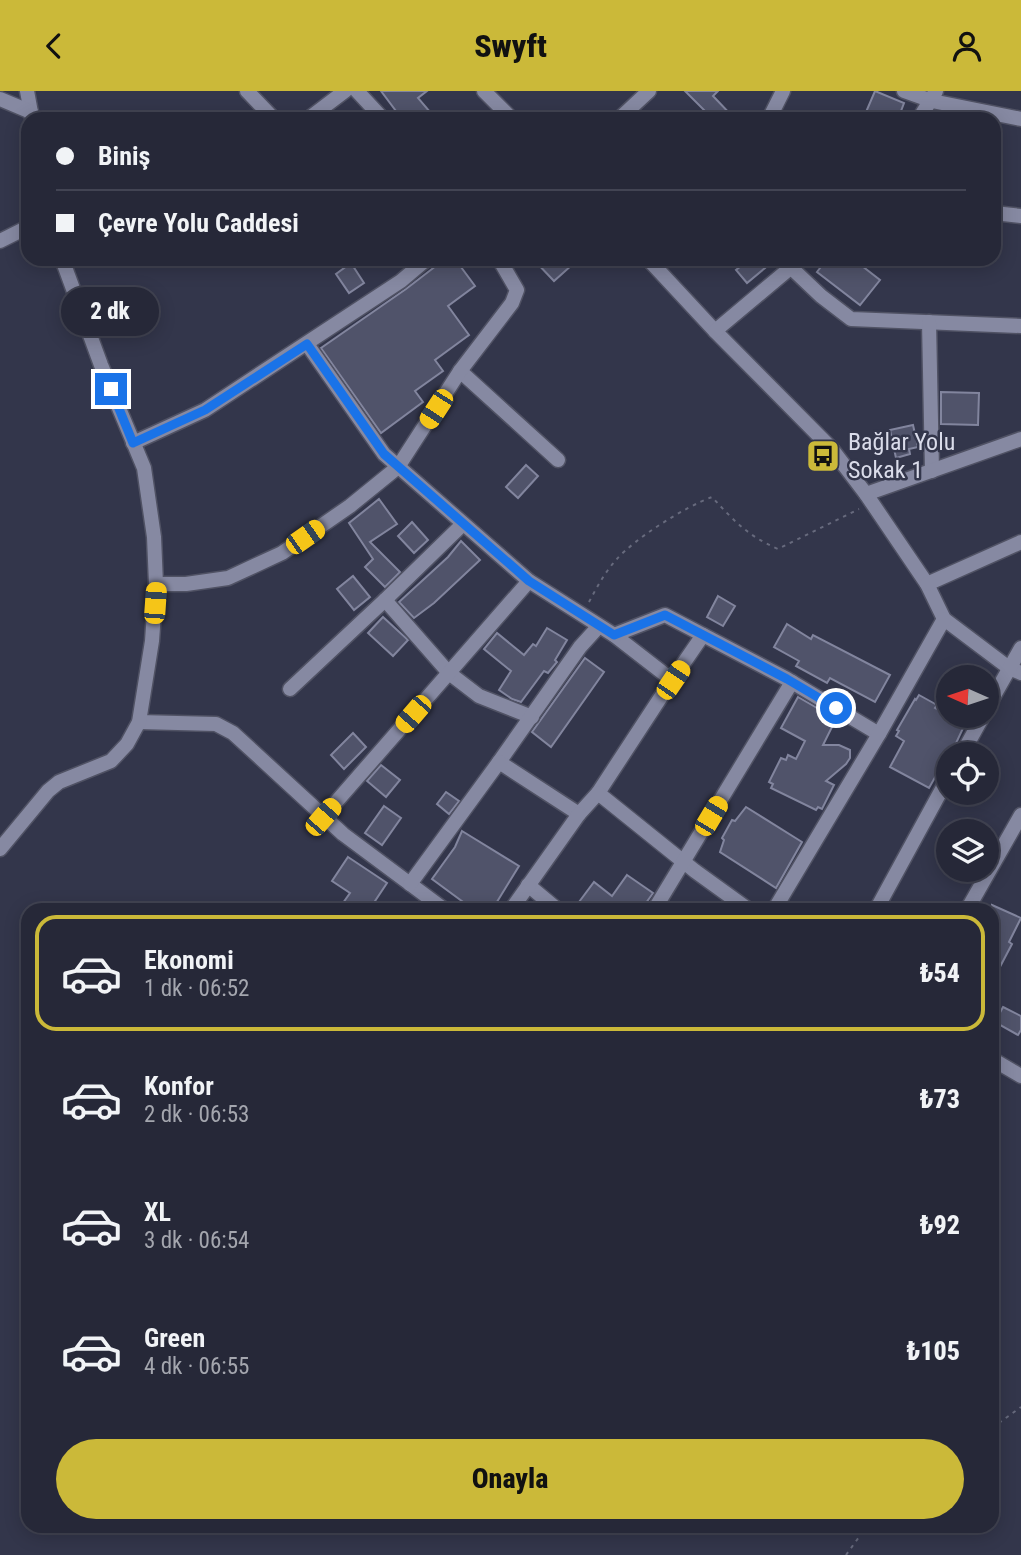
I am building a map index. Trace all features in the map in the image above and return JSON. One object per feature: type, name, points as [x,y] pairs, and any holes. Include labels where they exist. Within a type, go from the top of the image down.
[{"type":"street","points":[[27,91],[31,112]]},
{"type":"street","points":[[247,91],[267,112]]},
{"type":"street","points":[[317,112],[345,91]]},
{"type":"street","points":[[357,91],[376,112]]},
{"type":"street","points":[[631,112],[649,91]]},
{"type":"street","points":[[772,112],[783,91]]},
{"type":"street","points":[[904,91],[995,112]]},
{"type":"street","points":[[494,95],[507,112]]},
{"type":"street","points":[[924,112],[934,96]]},
{"type":"street","points":[[0,99],[26,112]]},
{"type":"street","points":[[1001,114],[1021,119]]},
{"type":"street","points":[[1001,214],[1021,216]]},
{"type":"street","points":[[0,241],[21,230]]},
{"type":"street","points":[[0,849],[48,791],[73,775],[111,761],[127,744],[139,722],[152,641],[156,584],[154,537],[144,468],[64,266]]},
{"type":"street","points":[[133,443],[205,410],[401,281],[419,266]]},
{"type":"street","points":[[156,584],[186,584],[228,578],[282,553],[350,506],[398,467],[460,371],[512,303],[517,290],[503,266]]},
{"type":"street","points":[[655,266],[831,448],[869,498],[927,584],[944,619],[1015,670]]},
{"type":"street","points":[[715,331],[788,266]]},
{"type":"street","points":[[795,266],[821,296],[851,319],[1021,325]]},
{"type":"street","points":[[929,322],[932,471]]},
{"type":"street","points":[[307,344],[384,454],[398,467],[529,581],[614,635],[673,680]]},
{"type":"street","points":[[460,371],[558,460]]},
{"type":"street","points":[[869,498],[932,471],[1021,439]]},
{"type":"street","points":[[290,689],[463,524]]},
{"type":"street","points":[[927,584],[1021,542]]},
{"type":"street","points":[[323,817],[529,581]]},
{"type":"street","points":[[385,600],[449,673],[479,696],[532,717]]},
{"type":"street","points":[[614,635],[665,615],[792,682],[879,734]]},
{"type":"street","points":[[778,903],[944,619]]},
{"type":"street","points":[[410,884],[580,647],[599,626]]},
{"type":"street","points":[[516,903],[579,814],[598,793],[703,635]]},
{"type":"street","points":[[999,692],[1015,670],[1021,649]]},
{"type":"street","points":[[658,903],[792,682]]},
{"type":"street","points":[[139,722],[216,724],[233,733],[323,817],[436,903]]},
{"type":"street","points":[[499,762],[579,814]]},
{"type":"street","points":[[598,793],[740,903]]},
{"type":"street","points":[[880,903],[936,800]]},
{"type":"street","points":[[971,903],[1021,815]]},
{"type":"street","points":[[528,885],[550,903]]},
{"type":"street","points":[[999,1062],[1020,1072]]},
{"type":"path","points":[[582,615],[617,559],[642,538],[699,502],[712,497],[739,527],[759,541],[778,549],[869,498]]},
{"type":"path","points":[[999,1422],[1021,1407]]},
{"type":"path","points":[[846,1555],[862,1533]]},
{"type":"building","points":[[381,91],[427,91],[418,98],[430,112],[397,112]]},
{"type":"building","points":[[685,91],[718,91],[713,96],[728,112],[706,112]]},
{"type":"building","points":[[875,91],[904,103],[901,112],[866,112]]},
{"type":"building","points":[[347,266],[353,266],[364,283],[349,293],[336,274]]},
{"type":"building","points":[[436,266],[460,266],[475,286],[448,306],[469,335],[435,360],[443,371],[415,391],[423,402],[381,433],[321,348]]},
{"type":"building","points":[[540,266],[571,266],[554,281]]},
{"type":"building","points":[[741,266],[765,268],[747,283],[736,270]]},
{"type":"building","points":[[822,266],[862,266],[880,280],[860,305],[817,272]]},
{"type":"building","points":[[941,392],[979,393],[978,425],[941,424]]},
{"type":"building","points":[[913,425],[918,447],[909,449],[910,454],[896,458],[890,430]]},
{"type":"building","points":[[526,465],[538,476],[518,498],[506,487]]},
{"type":"building","points":[[379,499],[397,524],[370,542],[400,572],[385,587],[365,567],[373,559],[349,523]]},
{"type":"building","points":[[412,522],[428,540],[414,553],[398,536]]},
{"type":"building","points":[[461,541],[480,560],[414,618],[399,602],[448,557]]},
{"type":"building","points":[[353,576],[370,597],[354,610],[337,589]]},
{"type":"building","points":[[718,596],[735,606],[723,626],[707,617]]},
{"type":"building","points":[[383,617],[408,640],[393,656],[368,633]]},
{"type":"building","points":[[787,624],[811,639],[813,635],[890,675],[875,702],[830,678],[827,683],[796,666],[799,661],[774,647]]},
{"type":"building","points":[[547,628],[567,640],[555,660],[557,662],[548,673],[544,671],[521,702],[512,699],[499,690],[511,671],[484,649],[497,633],[524,655],[533,644],[536,646]]},
{"type":"building","points":[[585,658],[604,672],[551,747],[532,732]]},
{"type":"building","points":[[919,695],[936,704],[936,728],[963,728],[957,742],[936,742],[936,776],[929,788],[890,767],[904,741],[896,736],[899,731],[897,730]]},
{"type":"building","points":[[798,697],[836,719],[823,745],[839,745],[850,750],[850,758],[846,764],[826,781],[834,785],[822,809],[818,807],[816,810],[771,788],[773,784],[769,782],[781,758],[786,760],[788,755],[796,759],[805,741],[781,728]]},
{"type":"building","points":[[353,733],[366,747],[344,769],[331,755]]},
{"type":"building","points":[[381,765],[400,780],[386,797],[367,781]]},
{"type":"building","points":[[446,792],[459,801],[449,814],[437,804]]},
{"type":"building","points":[[384,806],[401,818],[382,845],[365,833]]},
{"type":"building","points":[[746,807],[802,842],[776,888],[720,852],[724,840],[722,838],[732,820],[735,821]]},
{"type":"building","points":[[462,831],[519,866],[496,903],[465,903],[432,879],[455,847]]},
{"type":"building","points":[[348,857],[387,883],[374,903],[343,903],[350,893],[332,881]]},
{"type":"building","points":[[627,875],[653,893],[646,903],[579,902],[594,882],[612,896]]},
{"type":"building","points":[[999,908],[1021,918],[1009,942],[1012,944],[999,969]]},
{"type":"building","points":[[1003,1007],[1021,1016],[1021,1030],[1018,1035],[999,1024],[999,1014]]},
{"type":"place","name":"Bağlar Yolu Sokak 1","points":[[823,456]]},
{"type":"route","points":[[111,389],[133,443],[205,410],[307,344],[384,454],[529,581],[614,635],[665,615],[836,708]]}]
